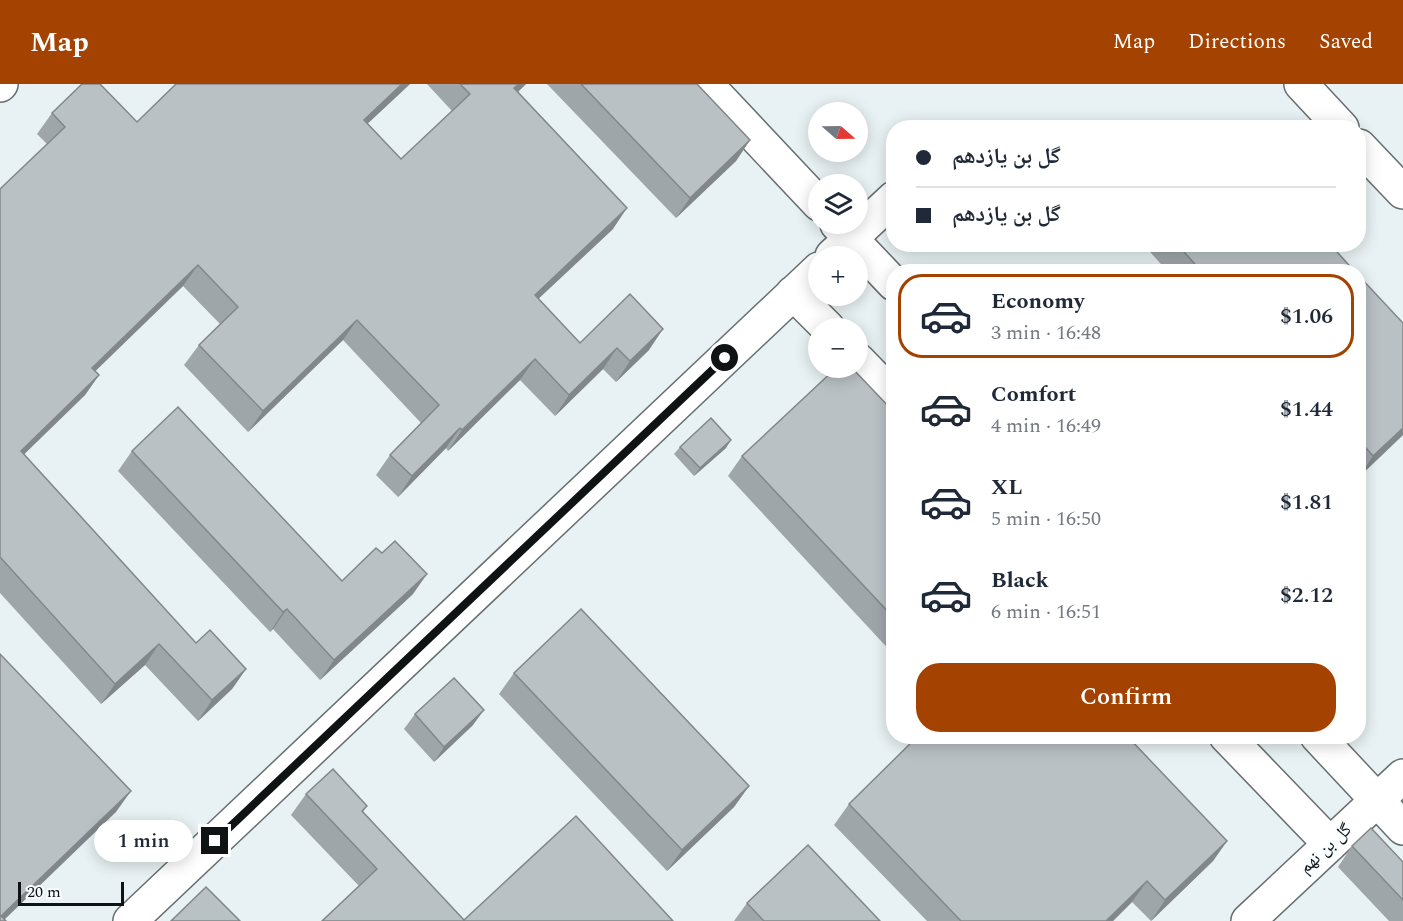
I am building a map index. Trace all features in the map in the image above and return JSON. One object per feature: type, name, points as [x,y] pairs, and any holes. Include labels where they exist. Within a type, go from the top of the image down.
[{"type":"street","points":[[706,84],[808,192]]},
{"type":"street","points":[[1301,84],[1335,120]]},
{"type":"street","points":[[1366,153],[1403,192]]},
{"type":"street","points":[[886,204],[840,240],[886,277]]},
{"type":"street","points":[[130,921],[808,279]]},
{"type":"street","points":[[793,293],[818,318]]},
{"type":"street","points":[[868,370],[886,389]]},
{"type":"street","points":[[1234,744],[1330,843]]},
{"type":"street","points":[[1324,744],[1403,828]]},
{"type":"street","name":"گل بن نهم","points":[[1248,921],[1403,776]]},
{"type":"building","points":[[82,84],[100,84],[137,122],[176,84],[402,84],[364,120],[401,159],[470,94],[460,84],[519,84],[514,88],[627,208],[535,295],[580,343],[630,294],[663,329],[630,361],[617,348],[569,395],[535,359],[412,476],[390,455],[439,405],[357,320],[263,411],[199,345],[238,307],[198,265],[92,368],[99,375],[21,451],[196,643],[210,630],[246,669],[212,700],[159,644],[115,684],[0,557],[0,189],[65,127],[52,113]]},
{"type":"building","points":[[581,84],[697,84],[750,140],[690,198]]},
{"type":"building","points":[[1184,252],[1337,252],[1348,264],[1195,264]]},
{"type":"building","points":[[1366,283],[1403,323],[1403,428],[1373,456],[1366,448]]},
{"type":"building","points":[[825,378],[862,378],[886,404],[886,609],[742,456]]},
{"type":"building","points":[[178,407],[342,581],[376,548],[382,553],[395,541],[427,574],[334,660],[287,609],[283,612],[132,451]]},
{"type":"building","points":[[711,418],[731,440],[700,468],[680,447]]},
{"type":"building","points":[[581,609],[749,786],[682,850],[514,673]]},
{"type":"building","points":[[0,654],[131,791],[1,916],[6,921],[0,921]]},
{"type":"building","points":[[454,678],[484,710],[444,747],[415,714]]},
{"type":"building","points":[[910,744],[1135,744],[1227,841],[1165,900],[1147,881],[1106,921],[961,921],[849,804]]},
{"type":"building","points":[[333,769],[367,806],[362,811],[464,920],[576,816],[673,921],[322,921],[377,869],[306,794]]},
{"type":"building","points":[[1371,828],[1403,862],[1403,900],[1352,846]]},
{"type":"building","points":[[808,845],[880,921],[764,921],[747,903]]},
{"type":"building","points":[[206,887],[240,921],[171,921]]},
{"type":"route","points":[[215,841],[725,358]]}]
